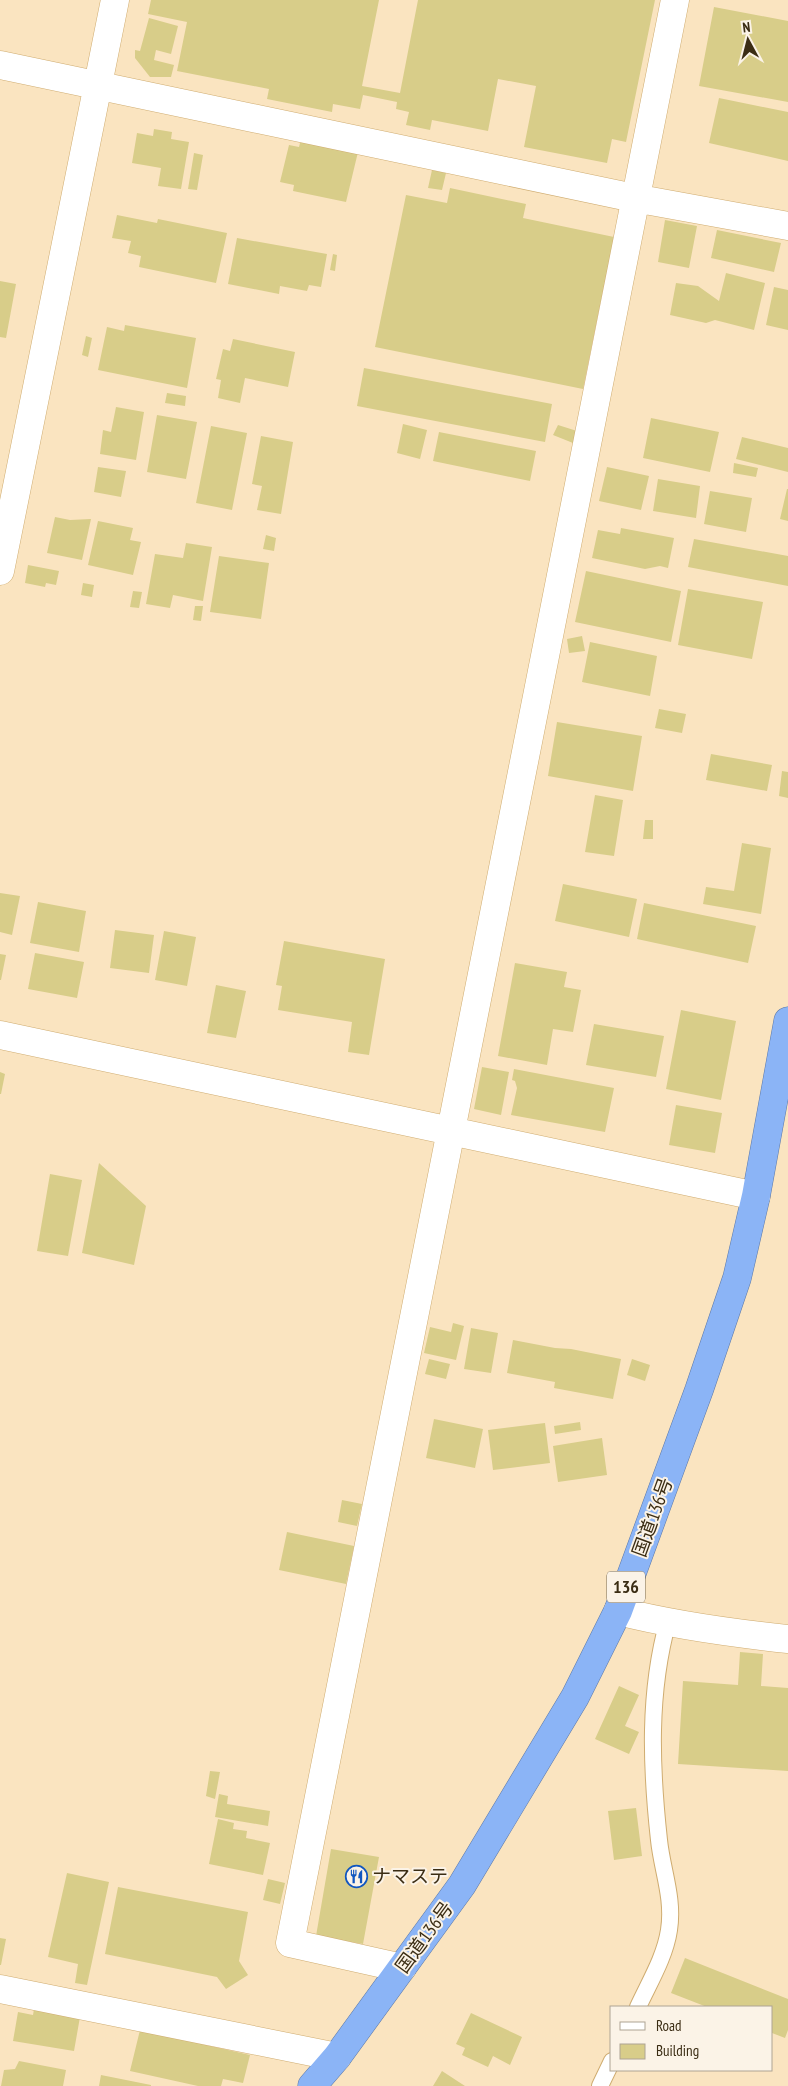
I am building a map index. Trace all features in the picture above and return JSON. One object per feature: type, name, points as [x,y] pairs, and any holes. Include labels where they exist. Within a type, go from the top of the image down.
[{"type":"highway","name":"国道136号","points":[[312,2086],[402,1968],[462,1885],[575,1696],[618,1610],[738,1278],[756,1196],[788,1021]]},
{"type":"street","points":[[0,570],[115,0]]},
{"type":"street","points":[[402,1968],[290,1943],[634,198],[675,0]]},
{"type":"street","points":[[0,65],[634,198],[788,226]]},
{"type":"street","points":[[0,1035],[756,1196]]},
{"type":"street","points":[[618,1610],[649,1619],[722,1632],[788,1639]]},
{"type":"street","points":[[0,1989],[336,2056]]},
{"type":"lane","points":[[638,2006],[659,1962],[669,1931],[670,1898],[660,1852],[652,1756],[652,1711],[668,1621]]},
{"type":"lane","points":[[600,2086],[610,2065]]},
{"type":"building","points":[[151,0],[379,0],[362,86],[400,93],[418,0],[655,0],[626,142],[612,139],[607,163],[524,147],[536,86],[498,79],[488,131],[432,120],[430,130],[406,125],[409,112],[396,109],[397,102],[363,95],[360,109],[333,104],[332,112],[267,99],[269,89],[177,71],[187,22],[148,14]]},
{"type":"building","points":[[714,7],[788,21],[788,102],[699,86]]},
{"type":"building","points":[[149,18],[178,26],[171,54],[156,50],[154,60],[174,65],[171,77],[150,77],[135,58],[135,50],[140,51]]},
{"type":"building","points":[[719,98],[788,112],[788,161],[709,143]]},
{"type":"building","points":[[154,129],[172,132],[171,139],[189,142],[181,189],[158,186],[161,168],[132,163],[137,133],[153,136]]},
{"type":"building","points":[[301,139],[358,152],[346,202],[293,191],[294,185],[280,182],[289,145],[299,147]]},
{"type":"building","points":[[194,153],[203,155],[197,190],[188,189]]},
{"type":"building","points":[[432,170],[446,173],[442,190],[428,188]]},
{"type":"building","points":[[450,188],[526,204],[523,218],[614,237],[583,389],[375,347],[406,195],[447,203]]},
{"type":"building","points":[[117,215],[157,223],[158,219],[227,233],[216,283],[139,267],[141,256],[128,253],[131,241],[112,238]]},
{"type":"building","points":[[665,220],[697,226],[689,268],[658,262]]},
{"type":"building","points":[[717,230],[781,243],[774,272],[711,258]]},
{"type":"building","points":[[237,238],[327,254],[321,287],[309,285],[307,291],[280,286],[279,294],[228,284]]},
{"type":"building","points":[[333,254],[337,255],[335,271],[330,270]]},
{"type":"building","points":[[726,273],[765,283],[754,330],[715,320],[706,323],[670,315],[676,283],[698,286],[719,301]]},
{"type":"building","points":[[0,281],[16,284],[6,338],[0,337]]},
{"type":"building","points":[[774,287],[788,290],[788,330],[766,325]]},
{"type":"building","points":[[125,325],[196,338],[187,388],[98,370],[107,327],[124,331]]},
{"type":"building","points":[[86,336],[92,338],[88,357],[82,355]]},
{"type":"building","points":[[233,339],[295,352],[288,387],[245,378],[240,403],[218,398],[221,380],[216,379],[223,349],[230,351]]},
{"type":"building","points":[[364,368],[552,404],[545,442],[357,406]]},
{"type":"building","points":[[167,393],[186,396],[185,406],[165,403]]},
{"type":"building","points":[[116,407],[144,412],[136,460],[100,454],[103,430],[111,432]]},
{"type":"building","points":[[157,415],[197,422],[186,479],[147,472]]},
{"type":"building","points":[[651,418],[719,432],[710,472],[643,458]]},
{"type":"building","points":[[403,424],[427,430],[420,459],[397,453]]},
{"type":"building","points":[[558,425],[577,431],[573,443],[553,435]]},
{"type":"building","points":[[211,426],[247,433],[232,510],[196,503]]},
{"type":"building","points":[[439,432],[536,451],[530,481],[433,461]]},
{"type":"building","points":[[261,436],[293,442],[281,514],[257,510],[262,486],[252,484]]},
{"type":"building","points":[[742,437],[788,448],[788,472],[736,459]]},
{"type":"building","points":[[734,463],[758,468],[756,477],[733,473]]},
{"type":"building","points":[[98,467],[126,471],[121,497],[94,492]]},
{"type":"building","points":[[607,467],[649,476],[641,510],[599,501]]},
{"type":"building","points":[[658,479],[700,486],[696,518],[653,511]]},
{"type":"building","points":[[788,489],[788,521],[780,519]]},
{"type":"building","points":[[710,491],[752,498],[746,532],[704,524]]},
{"type":"building","points":[[55,517],[70,520],[91,519],[82,560],[47,553]]},
{"type":"building","points":[[98,521],[133,528],[130,540],[141,542],[133,575],[88,565]]},
{"type":"building","points":[[621,528],[674,538],[668,568],[660,566],[645,569],[592,558],[598,530],[620,534]]},
{"type":"building","points":[[266,535],[276,538],[274,551],[263,549]]},
{"type":"building","points":[[694,539],[788,556],[788,586],[688,567]]},
{"type":"building","points":[[186,543],[212,547],[203,601],[173,595],[170,608],[146,604],[155,554],[183,558]]},
{"type":"building","points":[[219,556],[269,563],[261,619],[210,612]]},
{"type":"building","points":[[28,565],[59,571],[56,585],[46,583],[45,587],[25,583]]},
{"type":"building","points":[[586,571],[681,591],[671,642],[575,622]]},
{"type":"building","points":[[83,583],[94,585],[92,597],[81,595]]},
{"type":"building","points":[[688,589],[763,602],[752,659],[678,645]]},
{"type":"building","points":[[133,591],[142,592],[139,608],[130,607]]},
{"type":"building","points":[[195,606],[203,606],[201,621],[193,620]]},
{"type":"building","points":[[582,636],[585,651],[569,653],[567,639]]},
{"type":"building","points":[[590,642],[657,656],[650,696],[582,682]]},
{"type":"building","points":[[659,709],[686,714],[682,733],[655,728]]},
{"type":"building","points":[[557,722],[642,736],[633,791],[548,776]]},
{"type":"building","points":[[711,754],[772,765],[767,791],[706,780]]},
{"type":"building","points":[[782,771],[788,772],[788,798],[779,796]]},
{"type":"building","points":[[595,795],[623,800],[614,856],[585,852]]},
{"type":"building","points":[[645,820],[653,820],[653,839],[643,839]]},
{"type":"building","points":[[742,843],[771,848],[761,914],[703,904],[706,887],[734,891]]},
{"type":"building","points":[[563,884],[637,899],[629,937],[555,921]]},
{"type":"building","points":[[0,893],[20,896],[12,935],[0,932]]},
{"type":"building","points":[[38,902],[86,911],[79,952],[30,943]]},
{"type":"building","points":[[644,903],[756,926],[748,963],[637,939]]},
{"type":"building","points":[[115,930],[154,935],[149,973],[110,968]]},
{"type":"building","points":[[164,931],[196,937],[187,986],[155,980]]},
{"type":"building","points":[[284,941],[385,959],[369,1055],[348,1052],[352,1022],[278,1010],[282,986],[276,985]]},
{"type":"building","points":[[35,953],[84,962],[77,998],[28,989]]},
{"type":"building","points":[[0,954],[6,955],[1,980],[0,980]]},
{"type":"building","points":[[515,963],[567,972],[564,987],[581,990],[573,1032],[553,1029],[547,1065],[498,1056]]},
{"type":"building","points":[[216,985],[246,991],[236,1038],[207,1033]]},
{"type":"building","points":[[681,1010],[736,1021],[721,1100],[666,1089]]},
{"type":"building","points":[[594,1024],[664,1036],[656,1077],[586,1065]]},
{"type":"building","points":[[482,1067],[509,1072],[501,1115],[474,1109]]},
{"type":"building","points":[[514,1069],[614,1088],[605,1132],[511,1115],[517,1088],[515,1081],[512,1080]]},
{"type":"building","points":[[0,1072],[5,1074],[1,1094],[0,1094]]},
{"type":"building","points":[[676,1105],[722,1113],[715,1153],[669,1145]]},
{"type":"building","points":[[99,1163],[146,1206],[134,1265],[82,1253]]},
{"type":"building","points":[[50,1174],[82,1180],[68,1256],[37,1251]]},
{"type":"building","points":[[453,1323],[464,1326],[456,1360],[424,1353],[430,1327],[451,1332]]},
{"type":"building","points":[[471,1328],[498,1333],[491,1373],[464,1369]]},
{"type":"building","points":[[513,1340],[621,1359],[613,1399],[554,1388],[555,1382],[507,1373]]},
{"type":"building","points":[[429,1359],[450,1364],[446,1379],[425,1374]]},
{"type":"building","points":[[632,1359],[650,1365],[645,1381],[627,1375]]},
{"type":"building","points":[[434,1419],[483,1429],[475,1468],[426,1458]]},
{"type":"building","points":[[580,1422],[581,1430],[555,1434],[554,1426]]},
{"type":"building","points":[[545,1423],[550,1463],[493,1470],[488,1430]]},
{"type":"building","points":[[602,1438],[607,1475],[558,1482],[553,1446]]},
{"type":"building","points":[[342,1500],[362,1504],[357,1526],[338,1522]]},
{"type":"building","points":[[287,1532],[354,1546],[346,1584],[279,1570]]},
{"type":"building","points":[[740,1652],[763,1654],[761,1686],[788,1688],[788,1771],[678,1764],[683,1681],[738,1685]]},
{"type":"building","points":[[619,1686],[639,1695],[625,1726],[639,1732],[629,1754],[595,1739]]},
{"type":"building","points":[[210,1771],[220,1772],[215,1799],[206,1796]]},
{"type":"building","points":[[219,1794],[228,1796],[227,1804],[270,1811],[268,1826],[215,1817]]},
{"type":"building","points":[[636,1808],[642,1856],[614,1860],[608,1811]]},
{"type":"building","points":[[218,1819],[234,1823],[233,1829],[247,1831],[246,1838],[270,1843],[263,1875],[209,1864]]},
{"type":"building","points":[[331,1849],[379,1857],[363,1944],[316,1936]]},
{"type":"building","points":[[67,1873],[109,1882],[87,1985],[75,1983],[78,1964],[48,1957]]},
{"type":"building","points":[[268,1879],[285,1883],[280,1904],[263,1900]]},
{"type":"building","points":[[118,1887],[248,1912],[239,1961],[248,1975],[226,1989],[217,1977],[105,1954]]},
{"type":"building","points":[[0,1938],[6,1939],[1,1965],[0,1965]]},
{"type":"building","points":[[685,1958],[788,1999],[788,2030],[785,2038],[773,2033],[773,2006],[704,2006],[671,1993]]},
{"type":"building","points":[[34,2009],[80,2017],[74,2051],[13,2041],[18,2012],[33,2015]]},
{"type":"building","points":[[471,2013],[522,2037],[510,2065],[493,2056],[488,2067],[462,2055],[465,2048],[456,2044]]},
{"type":"building","points":[[140,2030],[250,2055],[243,2083],[223,2079],[221,2086],[198,2086],[130,2071]]},
{"type":"building","points":[[19,2061],[66,2070],[63,2086],[1,2086],[4,2070],[15,2069]]},
{"type":"building","points":[[442,2071],[465,2086],[433,2086]]},
{"type":"building","points":[[101,2075],[151,2085],[151,2086],[99,2086]]},
{"type":"place","name":"ナマステ","points":[[356,1876]]}]
